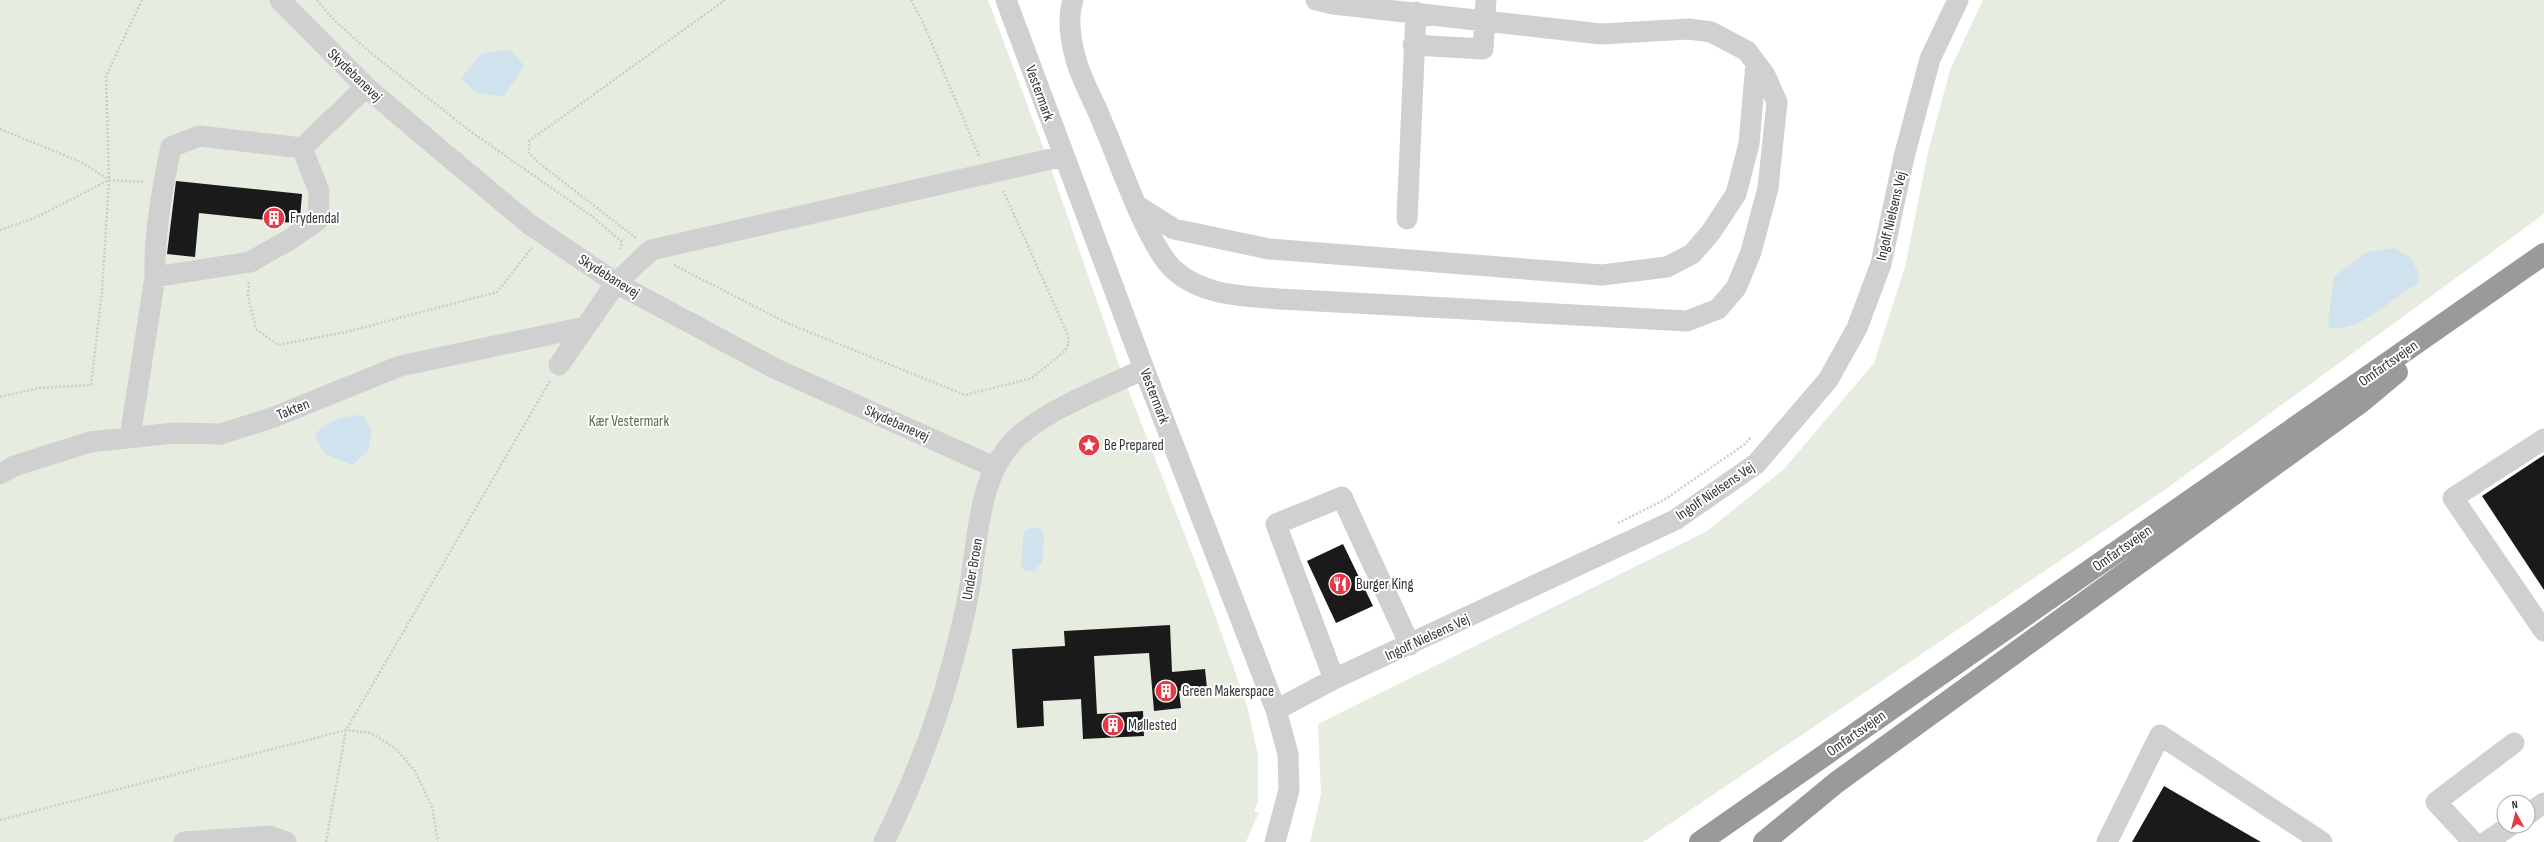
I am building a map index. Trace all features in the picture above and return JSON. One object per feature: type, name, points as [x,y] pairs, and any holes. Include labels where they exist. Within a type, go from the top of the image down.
[{"type":"highway","name":"Omfartsvejen","points":[[1700,842],[2544,254]]},
{"type":"highway","points":[[1764,842],[1837,782],[2361,402],[2510,277]]},
{"type":"street","name":"Skydebanevej","points":[[280,0],[366,87],[544,234],[616,283],[774,368],[994,467]]},
{"type":"street","name":"Vestermark","points":[[1006,0],[1144,369],[1276,710],[1288,754],[1289,790],[1275,842]]},
{"type":"street","points":[[1073,0],[1070,25],[1076,60],[1155,244],[1174,269],[1194,285],[1226,294],[1280,299],[1687,322],[1718,309],[1736,288],[1751,252],[1768,188],[1777,102],[1765,75],[1746,50],[1711,32],[1689,29],[1601,34],[1416,12],[1332,4],[1316,0]]},
{"type":"street","points":[[1413,45],[1483,48],[1486,0]]},
{"type":"street","name":"Ingolf Nielsens Vej","points":[[1276,710],[1334,679],[1410,645],[1675,520],[1756,464],[1828,380],[1857,328],[1881,264],[1904,158],[1930,59],[1958,0]]},
{"type":"street","points":[[1407,219],[1413,45],[1416,12]]},
{"type":"street","points":[[1139,207],[1174,228],[1269,249],[1602,275],[1668,266],[1692,254],[1711,232],[1736,194],[1749,144],[1756,63]]},
{"type":"street","points":[[302,148],[366,87]]},
{"type":"street","points":[[130,437],[155,277],[155,257],[163,183],[171,147],[199,136],[302,148]]},
{"type":"street","points":[[155,277],[250,262],[289,240],[318,220],[319,190],[302,148]]},
{"type":"street","points":[[559,365],[616,283],[651,250],[1064,156]]},
{"type":"street","name":"Takten","points":[[0,474],[14,466],[90,442],[174,433],[221,434],[274,417],[400,366],[585,327]]},
{"type":"street","name":"Under Broen","points":[[884,842],[919,768],[952,665],[970,586],[982,503],[994,467],[1021,434],[1046,417],[1144,369]]},
{"type":"street","points":[[2544,439],[2453,498],[2544,631]]},
{"type":"street","points":[[1334,679],[1276,524],[1342,497],[1410,645]]},
{"type":"street","points":[[2107,842],[2160,735],[2322,842]]},
{"type":"street","points":[[2473,842],[2436,802],[2514,743]]},
{"type":"street","points":[[2486,842],[2498,834]]},
{"type":"street","points":[[184,842],[269,836],[286,842]]},
{"type":"path","points":[[0,397],[39,388],[91,385],[102,291],[109,180],[106,76],[142,0]]},
{"type":"path","points":[[317,0],[334,20],[372,54],[470,131],[593,217],[622,242],[616,283]]},
{"type":"path","points":[[724,0],[529,142],[529,153],[539,163],[665,261],[787,323],[965,395],[1032,378],[1065,351],[1070,343],[1067,333],[999,180],[990,173],[973,147],[941,65],[911,0]]},
{"type":"path","points":[[0,129],[82,163],[109,180],[163,183]]},
{"type":"path","points":[[0,230],[37,217],[109,180]]},
{"type":"path","points":[[250,262],[248,296],[256,329],[278,346],[346,332],[497,292],[544,234]]},
{"type":"path","points":[[326,842],[346,730],[559,365]]},
{"type":"path","points":[[1614,524],[1664,500],[1745,444],[1754,433]]},
{"type":"path","points":[[0,820],[346,730],[371,733],[395,748],[415,771],[432,808],[438,842]]},
{"type":"green space","name":"Kær Vestermark","points":[[0,0],[988,0],[1048,160],[1124,379],[1202,579],[1247,705],[1258,755],[1258,801],[1254,812],[1259,812],[1246,842],[0,842]]},
{"type":"green space","points":[[1983,0],[2544,0],[2544,214],[2166,489],[1643,842],[1310,842],[1321,795],[1318,724],[1707,531],[1784,469],[1874,363],[1905,267],[1928,152],[1950,70]]},
{"type":"water","points":[[511,50],[524,66],[504,96],[476,93],[461,78],[482,53]]},
{"type":"water","points":[[2394,248],[2411,258],[2419,274],[2417,284],[2406,290],[2364,320],[2341,328],[2329,328],[2328,320],[2334,277],[2367,252]]},
{"type":"water","points":[[362,415],[372,430],[368,451],[352,465],[325,454],[315,435],[330,422],[349,416]]},
{"type":"water","points":[[1030,528],[1039,528],[1044,533],[1042,563],[1033,572],[1024,570],[1021,565],[1024,532]]},
{"type":"building","name":"Frydendal","points":[[176,181],[302,194],[300,218],[293,223],[199,213],[195,257],[167,254]]},
{"type":"building","points":[[2544,455],[2544,590],[2482,496]]},
{"type":"building","name":"Burger King","points":[[1343,544],[1373,606],[1336,623],[1307,561]]},
{"type":"building","points":[[1170,625],[1172,672],[1205,669],[1207,688],[1179,691],[1181,708],[1154,711],[1149,653],[1094,656],[1097,714],[1143,711],[1144,736],[1083,739],[1081,699],[1043,701],[1044,726],[1017,728],[1012,649],[1065,646],[1064,631]]},
{"type":"building","points":[[2164,786],[2261,842],[2132,842]]},
{"type":"place","name":"Frydendal","points":[[274,218]]},
{"type":"place","name":"Be Prepared","points":[[1089,445]]},
{"type":"place","name":"Burger King","points":[[1340,584]]},
{"type":"place","name":"Green Makerspace","points":[[1166,691]]},
{"type":"place","name":"Møllested","points":[[1113,725]]}]
